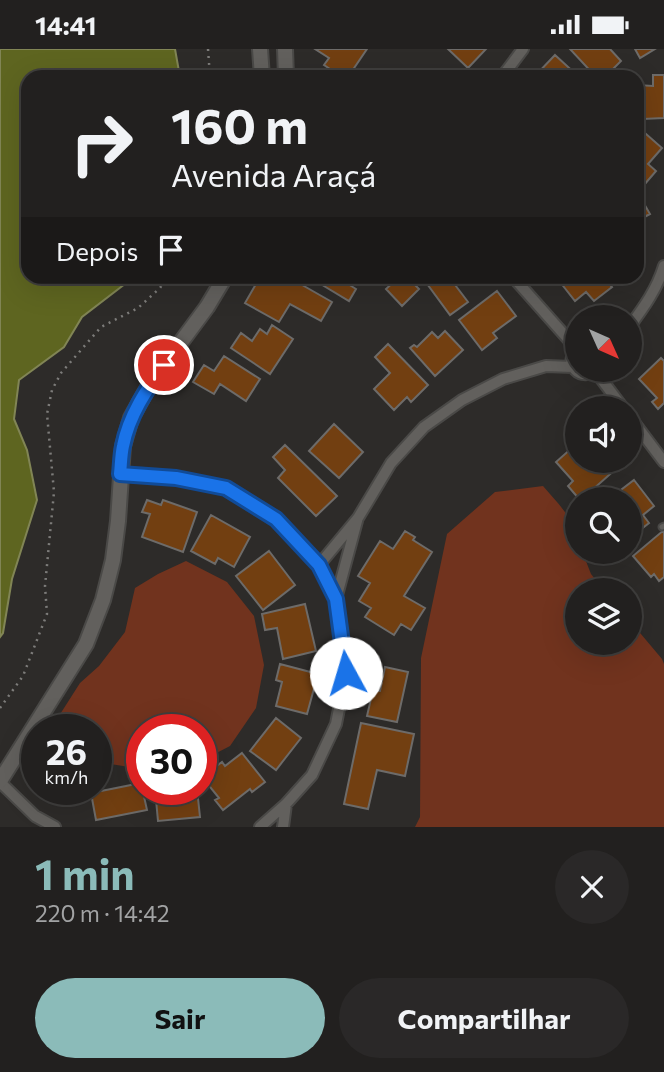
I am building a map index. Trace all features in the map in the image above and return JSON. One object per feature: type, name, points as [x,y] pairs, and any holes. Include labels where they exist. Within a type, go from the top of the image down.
[{"type":"street","points":[[260,49],[262,70]]},
{"type":"street","points":[[285,49],[286,70]]},
{"type":"street","points":[[507,70],[523,49]]},
{"type":"street","points":[[642,310],[659,282],[664,266]]},
{"type":"street","points":[[55,827],[35,816],[0,781],[86,644],[103,600],[113,560],[123,446],[131,418],[150,384],[221,284]]},
{"type":"street","points":[[519,284],[565,335]]},
{"type":"street","points":[[319,565],[358,519],[391,463],[424,427],[462,400],[503,379],[546,366],[565,367]]},
{"type":"street","points":[[642,433],[664,462]]},
{"type":"street","points":[[120,474],[176,478],[226,488],[276,519],[319,565],[336,599],[346,673],[336,724],[312,775],[261,827]]},
{"type":"street","points":[[336,599],[358,519]]},
{"type":"street","points":[[283,827],[286,804]]},
{"type":"path","points":[[208,49],[210,70]]},
{"type":"path","points":[[0,708],[23,676],[47,614],[45,586],[54,492],[47,414],[52,390],[61,373],[101,327],[138,308],[163,284]]},
{"type":"shaded area","points":[[0,49],[175,49],[179,70],[21,70],[21,284],[125,284],[82,317],[64,347],[19,380],[14,419],[27,450],[37,500],[12,579],[3,633],[0,637]]},
{"type":"shaded area","points":[[543,486],[565,512],[565,564],[587,564],[594,578],[565,578],[565,655],[642,655],[642,635],[662,659],[664,827],[415,827],[420,817],[421,658],[447,534],[495,492]]},
{"type":"shaded area","points":[[186,561],[227,582],[254,616],[264,665],[256,708],[230,746],[217,753],[217,714],[126,714],[126,766],[112,764],[112,714],[60,714],[80,683],[99,666],[125,632],[135,588]]},
{"type":"building","points":[[315,49],[367,49],[353,70],[332,70],[324,65],[329,58]]},
{"type":"building","points":[[448,49],[486,49],[468,68]]},
{"type":"building","points":[[570,49],[610,49],[621,61],[612,70],[590,70]]},
{"type":"building","points":[[635,49],[655,49],[640,58]]},
{"type":"building","points":[[555,55],[571,70],[541,70]]},
{"type":"building","points":[[653,75],[664,75],[664,118],[644,119],[644,85],[653,86]]},
{"type":"building","points":[[644,132],[662,148],[648,164],[656,171],[644,185]]},
{"type":"building","points":[[644,204],[650,214],[644,217]]},
{"type":"building","points":[[256,284],[300,284],[332,302],[321,321],[290,304],[279,322],[245,303]]},
{"type":"building","points":[[321,284],[348,284],[356,289],[349,301]]},
{"type":"building","points":[[391,284],[414,284],[419,289],[402,306],[386,289]]},
{"type":"building","points":[[427,284],[454,284],[468,302],[450,315]]},
{"type":"building","points":[[562,284],[609,284],[612,287],[594,301],[586,292],[575,301]]},
{"type":"building","points":[[497,291],[516,316],[493,333],[497,338],[482,350],[459,320]]},
{"type":"building","points":[[272,325],[293,339],[270,374],[231,348],[241,333],[252,341],[260,329],[267,334]]},
{"type":"building","points":[[445,331],[463,350],[435,376],[410,348],[414,345],[417,347],[432,332],[438,338]]},
{"type":"building","points":[[388,344],[428,385],[411,402],[407,397],[394,410],[374,389],[390,373],[375,357]]},
{"type":"building","points":[[224,356],[260,379],[246,401],[220,384],[214,394],[193,382],[204,365],[214,371]]},
{"type":"building","points":[[661,358],[664,361],[664,403],[658,409],[652,402],[657,398],[642,382],[642,376]]},
{"type":"building","points":[[334,424],[363,452],[339,478],[309,451]]},
{"type":"building","points":[[285,445],[337,496],[316,516],[278,478],[285,470],[273,457]]},
{"type":"building","points":[[565,454],[565,472],[556,462]]},
{"type":"building","points":[[566,473],[611,473],[596,487],[569,487],[573,481]]},
{"type":"building","points":[[634,480],[639,487],[625,487]]},
{"type":"building","points":[[642,490],[654,506],[643,515],[649,523],[642,529]]},
{"type":"building","points":[[147,500],[161,505],[163,500],[197,512],[183,552],[142,537],[150,514],[142,512]]},
{"type":"building","points":[[211,515],[250,537],[234,567],[218,558],[215,564],[191,551]]},
{"type":"building","points":[[664,530],[664,577],[659,581],[654,574],[651,577],[640,564],[642,564],[642,548]]},
{"type":"building","points":[[405,531],[415,537],[413,540],[432,552],[404,596],[425,608],[411,630],[401,624],[394,635],[365,617],[371,608],[359,601],[370,583],[358,576],[380,541],[393,549]]},
{"type":"building","points":[[269,551],[295,585],[263,610],[236,576]]},
{"type":"building","points":[[305,604],[316,651],[283,659],[277,628],[265,630],[262,614]]},
{"type":"building","points":[[280,664],[318,674],[307,714],[276,706],[282,682],[276,680]]},
{"type":"building","points":[[385,667],[408,672],[397,722],[367,716],[373,690],[380,691]]},
{"type":"building","points":[[276,718],[301,738],[276,770],[250,751]]},
{"type":"building","points":[[361,723],[414,734],[405,776],[377,770],[368,809],[344,804]]},
{"type":"building","points":[[242,753],[265,782],[252,792],[250,789],[223,810],[217,802],[217,766],[222,762],[225,766]]},
{"type":"building","points":[[126,786],[126,805],[146,805],[147,810],[96,820],[93,805],[112,805],[112,789]]},
{"type":"building","points":[[156,805],[199,805],[200,817],[158,821]]},
{"type":"route","points":[[164,365],[131,418],[123,446],[120,474],[176,478],[226,488],[276,519],[319,565],[336,599],[346,673]]}]
